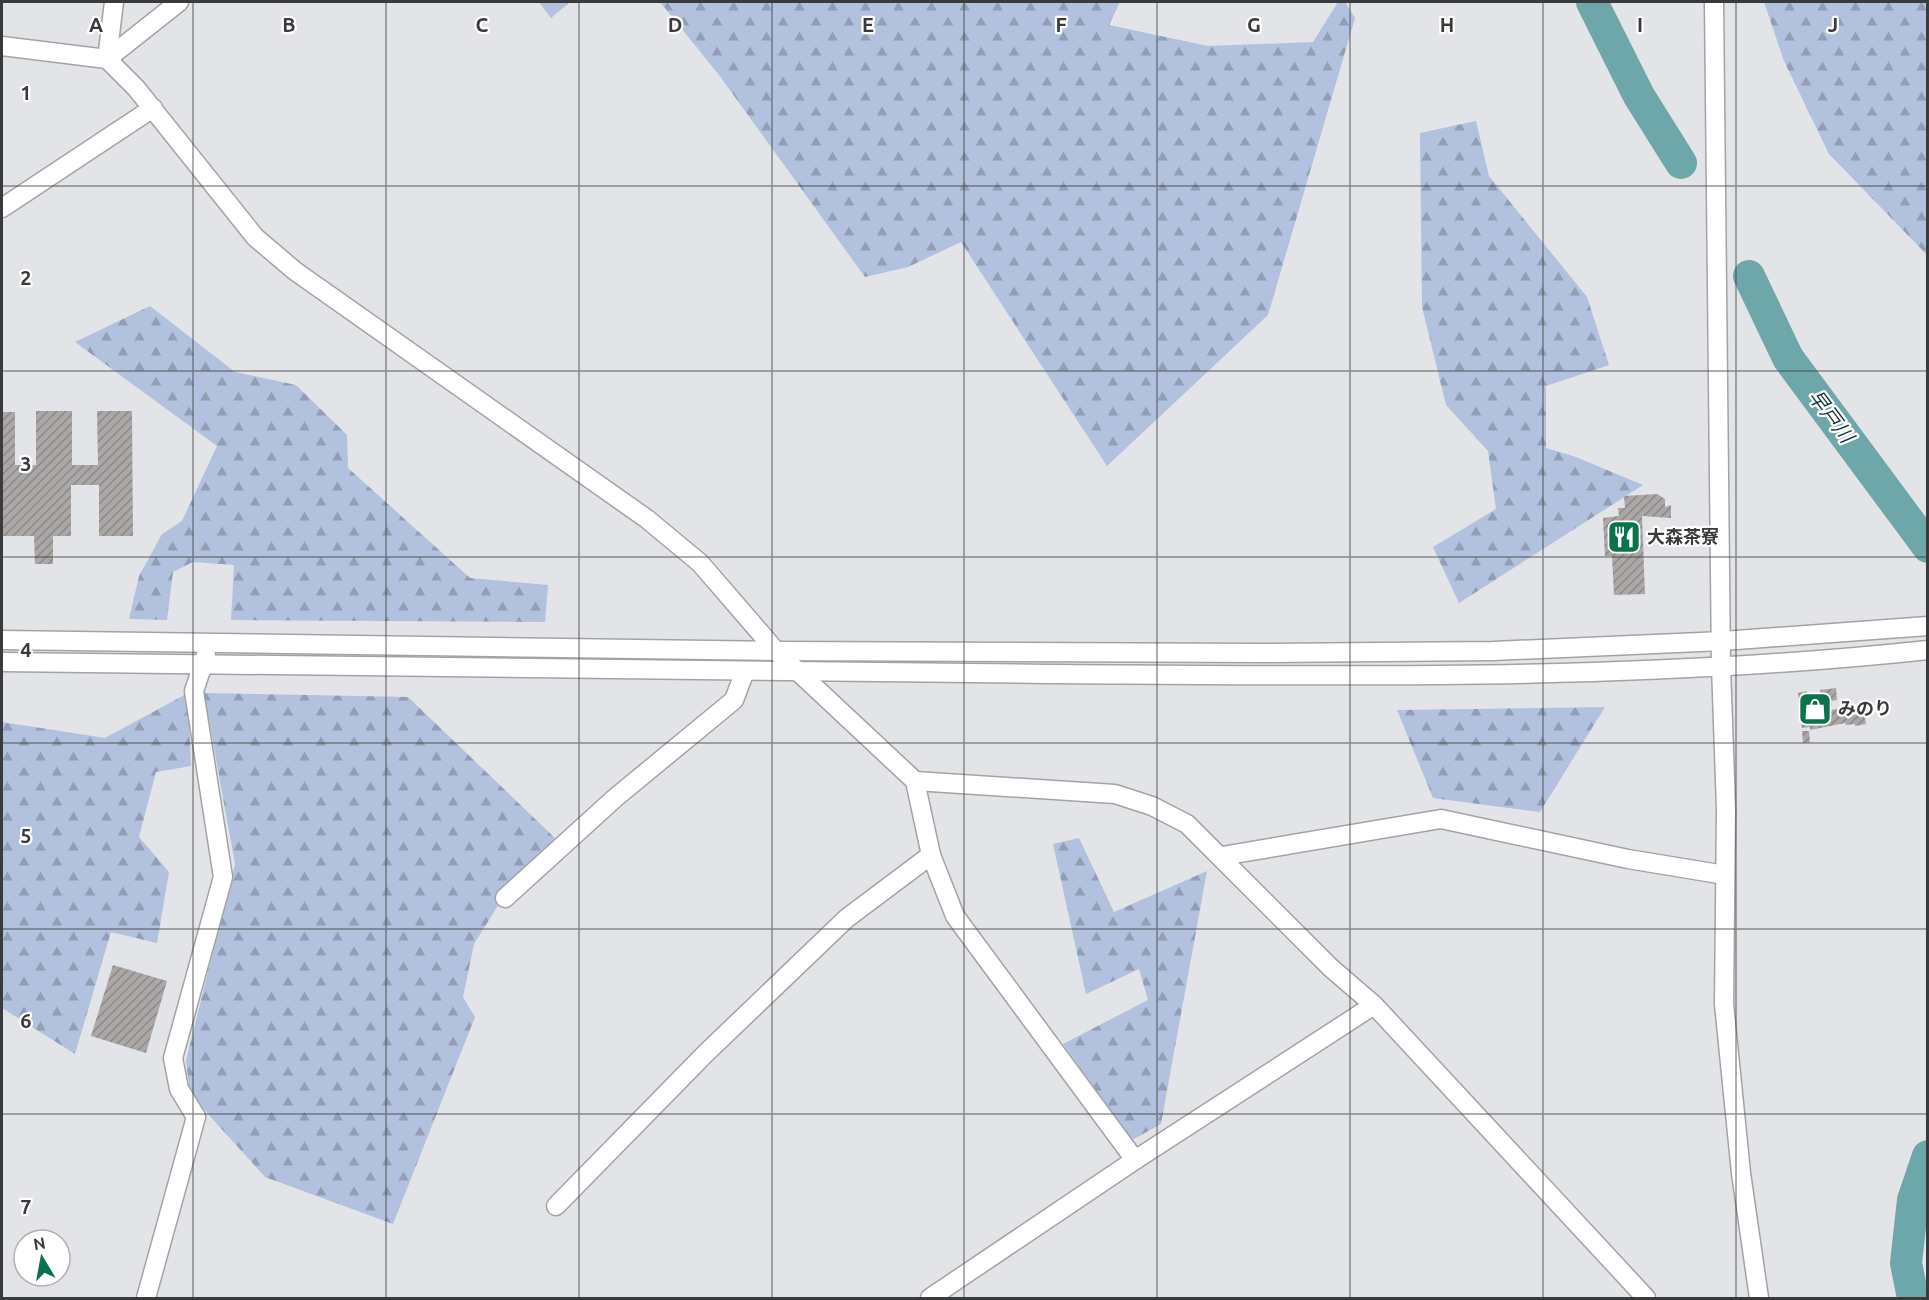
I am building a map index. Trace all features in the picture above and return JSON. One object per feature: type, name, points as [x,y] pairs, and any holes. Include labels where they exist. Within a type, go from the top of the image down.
[{"type":"street","points":[[107,59],[114,2]]},
{"type":"street","points":[[107,59],[179,2]]},
{"type":"street","points":[[1714,2],[1725,875],[1724,1004],[1741,1173],[1759,1299]]},
{"type":"street","points":[[2,46],[107,59],[153,108],[255,237],[295,272],[647,519],[700,563],[776,651],[915,781],[932,855],[955,916],[1135,1160]]},
{"type":"street","points":[[2,208],[153,108]]},
{"type":"street","points":[[2,640],[776,651],[1481,651],[1722,640],[1928,626]]},
{"type":"street","points":[[146,1299],[196,1117],[179,1089],[173,1058],[223,877],[194,691],[200,665],[211,644]]},
{"type":"street","points":[[2,662],[799,672],[1488,675],[1839,660],[1928,650]]},
{"type":"street","points":[[505,898],[615,798],[734,700],[745,671]]},
{"type":"street","points":[[915,781],[1115,794],[1152,806],[1188,824],[1330,968],[1374,1005],[1646,1299]]},
{"type":"street","points":[[1222,856],[1441,819],[1628,859],[1725,875]]},
{"type":"street","points":[[556,1206],[706,1053],[847,918],[932,855]]},
{"type":"street","points":[[930,1299],[1135,1160],[1374,1005]]},
{"type":"green space","points":[[539,2],[570,2],[551,18]]},
{"type":"green space","points":[[660,2],[1120,2],[1109,25],[1208,46],[1313,42],[1338,2],[1345,2],[1355,18],[1268,315],[1107,466],[961,242],[908,267],[865,277],[719,75]]},
{"type":"green space","points":[[1764,2],[1927,2],[1927,255],[1829,154],[1784,61]]},
{"type":"green space","points":[[1476,121],[1489,176],[1587,297],[1609,365],[1546,386],[1546,448],[1576,457],[1643,485],[1459,603],[1433,547],[1496,509],[1488,451],[1446,405],[1422,307],[1420,133]]},
{"type":"green space","points":[[150,306],[235,372],[296,385],[347,435],[348,468],[470,578],[548,585],[545,622],[231,620],[234,565],[193,562],[173,572],[167,620],[129,619],[139,576],[162,534],[182,521],[217,446],[75,342]]},
{"type":"green space","points":[[188,693],[191,766],[156,772],[139,837],[169,872],[157,943],[111,932],[75,1054],[2,1008],[2,722],[105,738]]},
{"type":"green space","points":[[204,693],[408,697],[555,838],[502,899],[474,944],[463,997],[475,1017],[393,1224],[265,1177],[190,1094],[186,1060],[235,864]]},
{"type":"green space","points":[[1605,707],[1540,812],[1433,798],[1397,710]]},
{"type":"green space","points":[[1079,838],[1114,912],[1207,871],[1161,1124],[1132,1140],[1063,1044],[1148,1000],[1139,969],[1086,994],[1053,844]]},
{"type":"building","points":[[36,411],[72,411],[72,465],[98,465],[97,411],[132,411],[133,536],[99,536],[99,485],[71,485],[71,536],[53,536],[53,564],[35,564],[34,536],[2,536],[2,412],[15,412],[15,465],[36,465]]},
{"type":"building","name":"大森茶寮","points":[[1657,494],[1665,499],[1665,507],[1671,505],[1671,518],[1642,516],[1645,594],[1614,595],[1612,556],[1605,556],[1603,518],[1619,516],[1618,508],[1625,508],[1624,496]]},
{"type":"building","name":"みのり","points":[[1836,688],[1837,700],[1831,701],[1832,706],[1824,707],[1825,711],[1853,706],[1853,712],[1864,711],[1866,724],[1855,726],[1855,724],[1846,725],[1845,723],[1810,730],[1810,727],[1802,728],[1800,713],[1806,711],[1806,708],[1800,709],[1798,693],[1807,691],[1808,696],[1821,694],[1820,690]]},
{"type":"building","points":[[1802,731],[1809,731],[1810,742],[1803,743]]},
{"type":"building","points":[[113,965],[167,981],[146,1053],[91,1036]]},
{"type":"waterway","name":"早戸川","points":[[1592,2],[1639,96],[1681,163]]},
{"type":"waterway","name":"早戸川","points":[[1749,276],[1788,358],[1928,547]]},
{"type":"waterway","name":"早戸川","points":[[1913,1298],[1906,1263],[1913,1200],[1928,1156]]},
{"type":"place","name":"大森茶寮","points":[[1624,537]]},
{"type":"place","name":"みのり","points":[[1815,709]]}]
